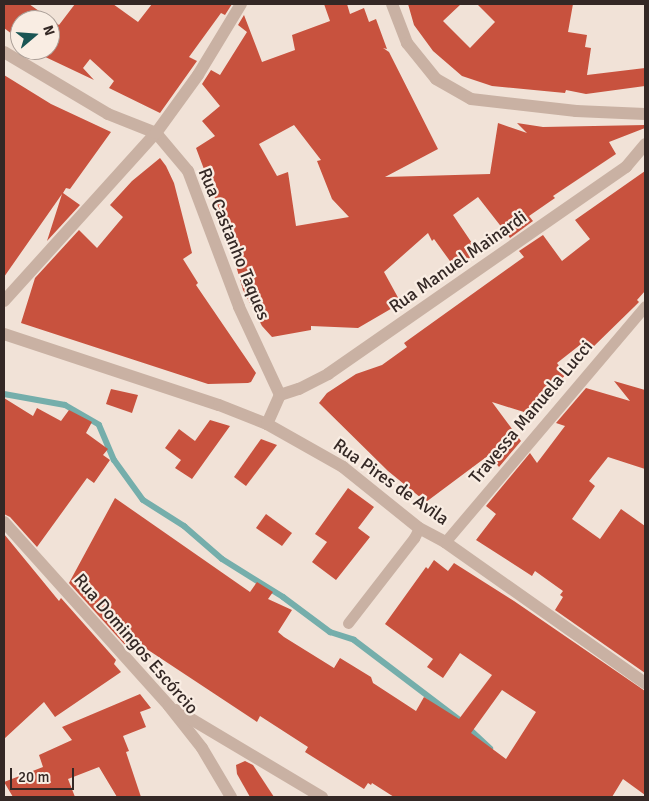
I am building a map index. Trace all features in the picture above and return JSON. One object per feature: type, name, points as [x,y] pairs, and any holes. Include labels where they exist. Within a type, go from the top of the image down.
[{"type":"street","points":[[4,301],[156,133],[198,75],[241,4]]},
{"type":"street","points":[[392,4],[407,43],[436,79],[471,99],[576,110],[645,114]]},
{"type":"street","name":"Rua Castanho Taques","points":[[4,52],[108,114],[156,133],[188,171],[239,307],[280,395]]},
{"type":"street","name":"Rua Manuel Mainardi","points":[[280,395],[299,389],[328,374],[626,167],[645,144]]},
{"type":"street","name":"Rua Pires de Avila","points":[[4,334],[218,405],[267,424],[343,467],[420,528],[445,542],[645,683]]},
{"type":"street","points":[[267,424],[280,395]]},
{"type":"street","name":"Rua Domingos Escórcio","points":[[4,522],[169,706],[202,748],[231,797]]},
{"type":"street","points":[[169,706],[322,797]]},
{"type":"lane","name":"Travessa Manuela Lucci","points":[[445,542],[645,306]]},
{"type":"lane","points":[[348,623],[420,528]]},
{"type":"building","points":[[4,4],[29,4],[38,10],[10,10],[10,32],[4,28]]},
{"type":"building","points":[[75,4],[113,4],[138,22],[152,4],[232,4],[225,15],[221,13],[189,57],[197,61],[160,113],[109,88],[114,81],[90,59],[83,68],[94,80],[52,60],[60,60],[60,24]]},
{"type":"building","points":[[324,4],[347,4],[350,14],[364,8],[369,22],[376,19],[387,49],[383,48],[389,52],[438,149],[385,177],[490,174],[498,123],[527,133],[517,123],[543,127],[645,125],[645,128],[609,142],[616,154],[553,196],[555,198],[529,216],[533,221],[510,238],[478,197],[453,215],[478,252],[455,268],[434,239],[432,241],[428,233],[384,272],[401,303],[358,328],[311,326],[311,330],[272,337],[262,326],[243,290],[222,217],[196,148],[215,136],[202,121],[220,106],[202,84],[211,70],[220,75],[247,32],[238,25],[244,15],[262,62],[295,50],[292,35],[330,21]],"holes":[[[294,125],[321,160],[317,161],[332,199],[349,217],[296,226],[288,172],[277,176],[259,144]]]},
{"type":"building","points":[[408,4],[461,4],[443,21],[470,48],[495,22],[477,4],[573,4],[568,32],[587,35],[585,47],[591,48],[587,75],[645,68],[645,86],[586,94],[566,90],[565,93],[492,86],[462,76],[433,51],[414,25]]},
{"type":"building","points":[[4,75],[51,104],[111,132],[70,189],[66,188],[63,193],[80,205],[47,241],[62,194],[4,277]]},
{"type":"building","points":[[160,158],[174,183],[192,253],[183,259],[198,283],[196,285],[256,373],[251,382],[208,384],[21,323],[35,278],[79,230],[97,248],[123,217],[110,205],[132,181]]},
{"type":"building","points":[[645,171],[645,291],[637,300],[639,302],[591,349],[585,341],[557,363],[566,375],[560,380],[564,381],[524,412],[492,402],[521,441],[499,467],[489,455],[426,502],[388,471],[319,403],[327,393],[356,374],[382,365],[407,347],[404,343],[524,257],[519,251],[543,235],[562,261],[590,239],[575,220]]},
{"type":"building","points":[[614,381],[645,390],[645,469],[608,457],[589,481],[595,486],[572,519],[600,539],[621,509],[645,526],[645,673],[555,610],[563,597],[560,595],[563,591],[535,571],[532,576],[476,540],[496,514],[486,506],[530,453],[537,463],[565,426],[556,423],[586,388],[630,401]]},
{"type":"building","points":[[111,389],[138,395],[132,413],[106,404]]},
{"type":"building","points":[[4,398],[33,416],[37,408],[61,421],[69,410],[92,422],[86,433],[108,449],[103,455],[110,460],[94,483],[87,478],[37,547],[10,517],[4,514]]},
{"type":"building","points":[[210,420],[230,426],[192,479],[175,468],[181,460],[165,448],[179,429],[195,441]]},
{"type":"building","points":[[261,439],[277,445],[246,486],[234,477]]},
{"type":"building","points":[[348,488],[374,507],[358,528],[370,537],[336,580],[312,562],[327,542],[315,534]]},
{"type":"building","points":[[115,498],[250,592],[257,582],[273,592],[268,599],[292,610],[278,632],[284,637],[334,668],[340,658],[371,677],[373,683],[416,711],[424,697],[459,719],[492,675],[460,653],[443,678],[427,667],[433,659],[385,624],[426,567],[428,569],[434,560],[448,571],[454,563],[514,601],[645,691],[645,795],[623,779],[612,797],[394,797],[372,783],[371,785],[368,783],[364,789],[305,752],[308,747],[260,716],[257,722],[130,638],[125,645],[69,583]],"holes":[[[502,690],[536,712],[506,759],[471,733]]]},
{"type":"building","points":[[266,514],[292,533],[282,546],[256,528]]},
{"type":"building","points":[[4,534],[59,601],[61,598],[116,660],[114,664],[121,672],[55,717],[44,702],[4,739]]},
{"type":"building","points":[[140,694],[151,708],[140,712],[146,727],[123,736],[129,751],[126,752],[141,797],[117,797],[99,767],[68,779],[75,797],[13,797],[4,782],[43,767],[39,755],[72,740],[62,727]]},
{"type":"building","points":[[245,761],[253,765],[274,797],[250,797],[237,774],[236,765]]},
{"type":"waterway","points":[[4,394],[65,405],[99,425],[114,460],[143,500],[184,526],[222,559],[283,597],[330,632],[354,640],[458,719]]},
{"type":"waterway","points":[[466,726],[490,748]]}]
